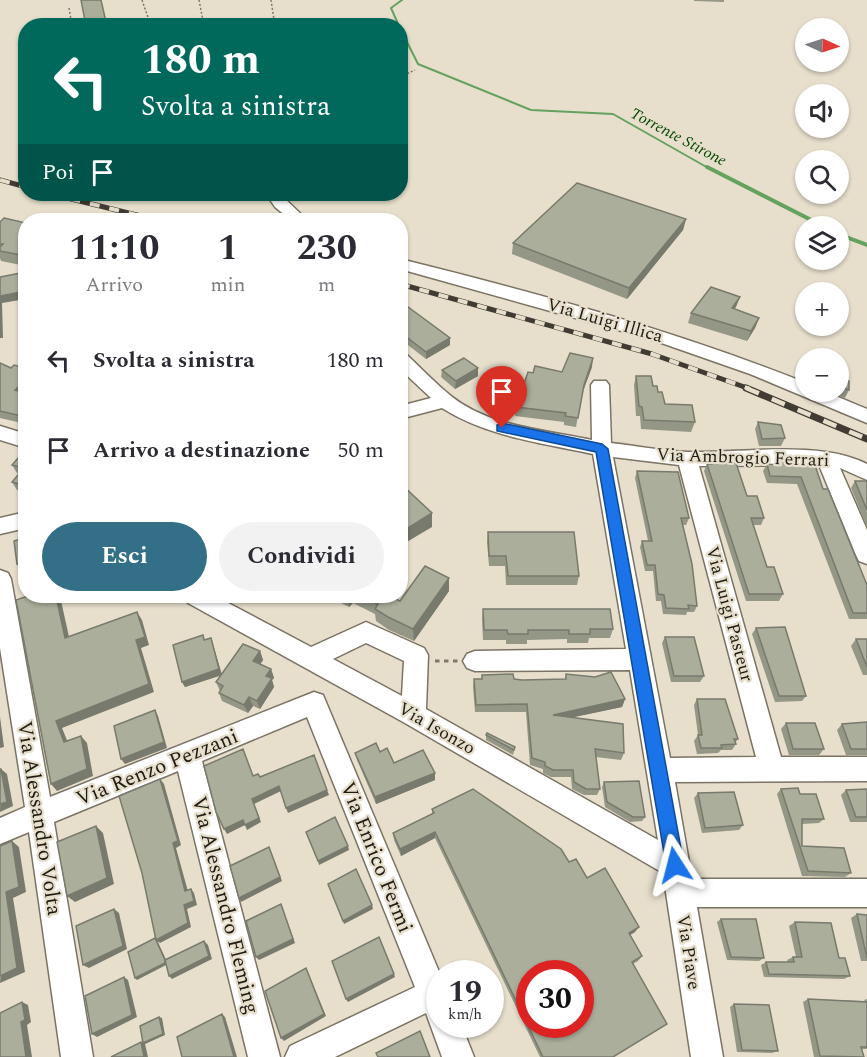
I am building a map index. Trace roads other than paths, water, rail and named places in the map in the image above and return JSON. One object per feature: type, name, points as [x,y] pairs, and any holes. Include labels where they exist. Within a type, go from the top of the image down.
[{"type":"street","points":[[278,201],[291,213]]},
{"type":"street","name":"Via Luigi Illica","points":[[408,266],[589,314],[668,338],[795,386]]},
{"type":"street","name":"Via Ambrogio Ferrari","points":[[408,366],[445,401],[469,416],[502,428],[602,449],[687,459],[826,458],[844,461],[867,473]]},
{"type":"street","name":"Via Piave","points":[[600,385],[602,449],[660,770],[707,1057]]},
{"type":"street","points":[[408,411],[445,401]]},
{"type":"street","name":"Via Luigi Illica","points":[[834,402],[867,416]]},
{"type":"street","points":[[0,433],[18,439]]},
{"type":"street","points":[[826,458],[867,555]]},
{"type":"street","name":"Via Luigi Pasteur","points":[[687,459],[772,770]]},
{"type":"street","name":"Via Alessandro Volta","points":[[0,579],[40,815],[76,1057]]},
{"type":"street","name":"Via Isonzo","points":[[209,603],[414,715],[675,865]]},
{"type":"street","points":[[312,658],[366,632],[416,655],[414,715]]},
{"type":"street","points":[[475,661],[640,659]]},
{"type":"street","name":"Via Renzo Pezzani","points":[[0,831],[314,703]]},
{"type":"street","name":"Via Enrico Fermi","points":[[314,703],[426,978]]},
{"type":"street","name":"Via Alessandro Fleming","points":[[187,754],[264,1057]]},
{"type":"street","points":[[660,770],[867,769]]},
{"type":"street","points":[[680,893],[867,893]]},
{"type":"street","points":[[301,1057],[426,1007]]},
{"type":"street","points":[[451,1038],[458,1057]]},
{"type":"waterway","name":"Torrente Stirone","points":[[395,18],[391,8],[402,0]]},
{"type":"waterway","name":"Torrente Stirone","points":[[408,44],[418,64],[531,110],[613,114],[710,169]]},
{"type":"waterway","name":"Torrente Stirone","points":[[707,167],[803,216]]},
{"type":"waterway","name":"Torrente Stirone","points":[[849,238],[867,245]]},
{"type":"railway","points":[[0,180],[18,185]]},
{"type":"railway","points":[[80,201],[128,213]]},
{"type":"railway","points":[[408,286],[652,354],[750,389]]},
{"type":"railway","points":[[746,388],[867,439]]}]
